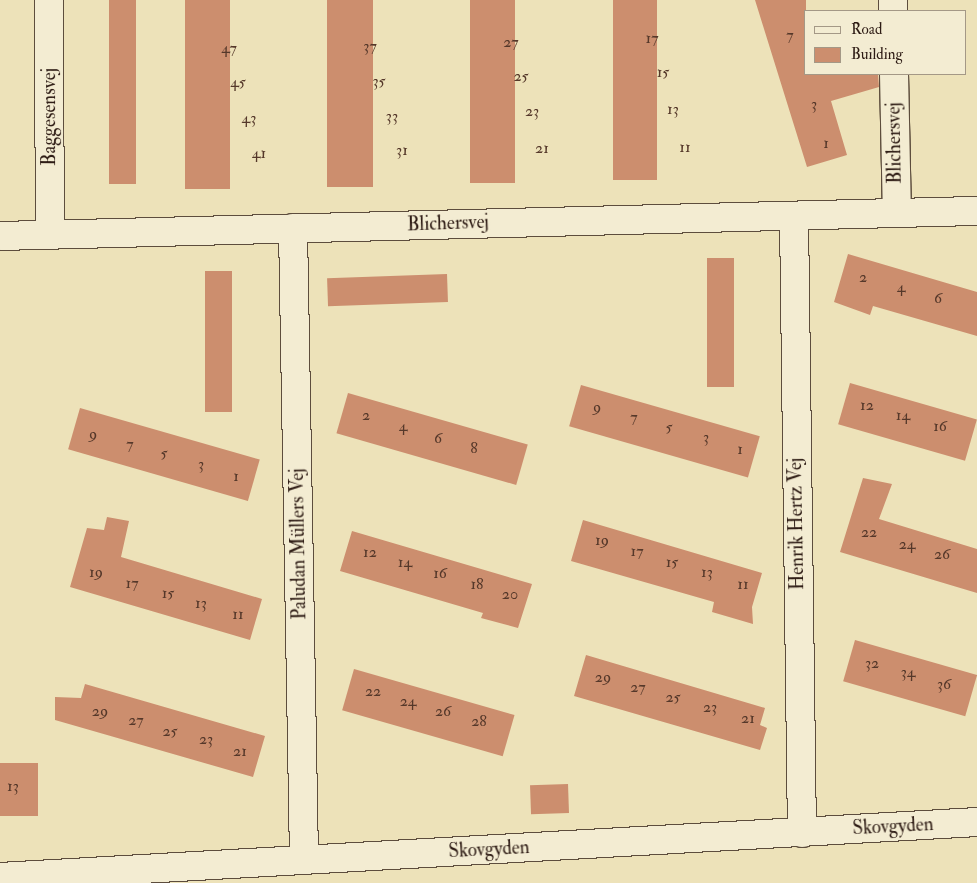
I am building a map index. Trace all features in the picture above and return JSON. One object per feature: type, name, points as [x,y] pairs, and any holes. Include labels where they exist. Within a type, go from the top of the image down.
[{"type":"street","name":"Baggesensvej","points":[[49,0],[50,235]]},
{"type":"street","name":"Blichersvej","points":[[894,75],[896,213]]},
{"type":"street","name":"Blichersvej","points":[[0,236],[977,211]]},
{"type":"street","name":"Henrik Hertz Vej","points":[[794,216],[802,833]]},
{"type":"street","name":"Paludan Müllers Vej","points":[[293,228],[294,868]]},
{"type":"street","name":"Skovgyden","points":[[0,877],[294,868],[977,822]]},
{"type":"building","points":[[109,0],[136,0],[136,184],[109,184]]},
{"type":"building","points":[[185,0],[230,0],[230,189],[185,189]]},
{"type":"building","points":[[327,0],[373,0],[373,187],[327,187]]},
{"type":"building","points":[[470,0],[515,0],[515,183],[470,183]]},
{"type":"building","points":[[613,0],[657,0],[657,180],[613,180]]},
{"type":"building","points":[[755,0],[806,0],[806,10],[804,10],[804,75],[878,75],[879,87],[831,101],[847,155],[807,167]]},
{"type":"building","points":[[848,254],[977,292],[977,336],[873,306],[870,315],[834,302]]},
{"type":"building","points":[[707,258],[734,258],[734,387],[707,387]]},
{"type":"building","points":[[205,271],[232,271],[232,412],[205,412]]},
{"type":"building","points":[[447,274],[448,302],[328,306],[327,278]]},
{"type":"building","points":[[850,383],[977,419],[965,461],[838,424]]},
{"type":"building","points":[[581,385],[760,436],[748,478],[569,426]]},
{"type":"building","points":[[348,393],[528,445],[516,485],[336,433]]},
{"type":"building","points":[[80,408],[260,460],[248,501],[68,449]]},
{"type":"building","points":[[863,478],[892,484],[879,519],[977,549],[977,593],[840,552]]},
{"type":"building","points":[[107,517],[129,521],[121,557],[262,599],[250,640],[70,587],[87,528],[104,530]]},
{"type":"building","points":[[583,520],[762,573],[752,607],[753,624],[712,612],[714,602],[571,561]]},
{"type":"building","points":[[352,531],[532,584],[518,628],[481,618],[483,613],[340,571]]},
{"type":"building","points":[[855,640],[977,675],[965,716],[843,681]]},
{"type":"building","points":[[586,655],[765,708],[760,725],[767,728],[760,750],[574,696]]},
{"type":"building","points":[[354,669],[515,715],[503,756],[342,710]]},
{"type":"building","points":[[85,684],[265,736],[253,777],[55,720],[55,697],[81,698]]},
{"type":"building","points":[[0,763],[38,763],[38,816],[0,816]]},
{"type":"building","points":[[568,784],[569,813],[531,814],[530,785]]}]
